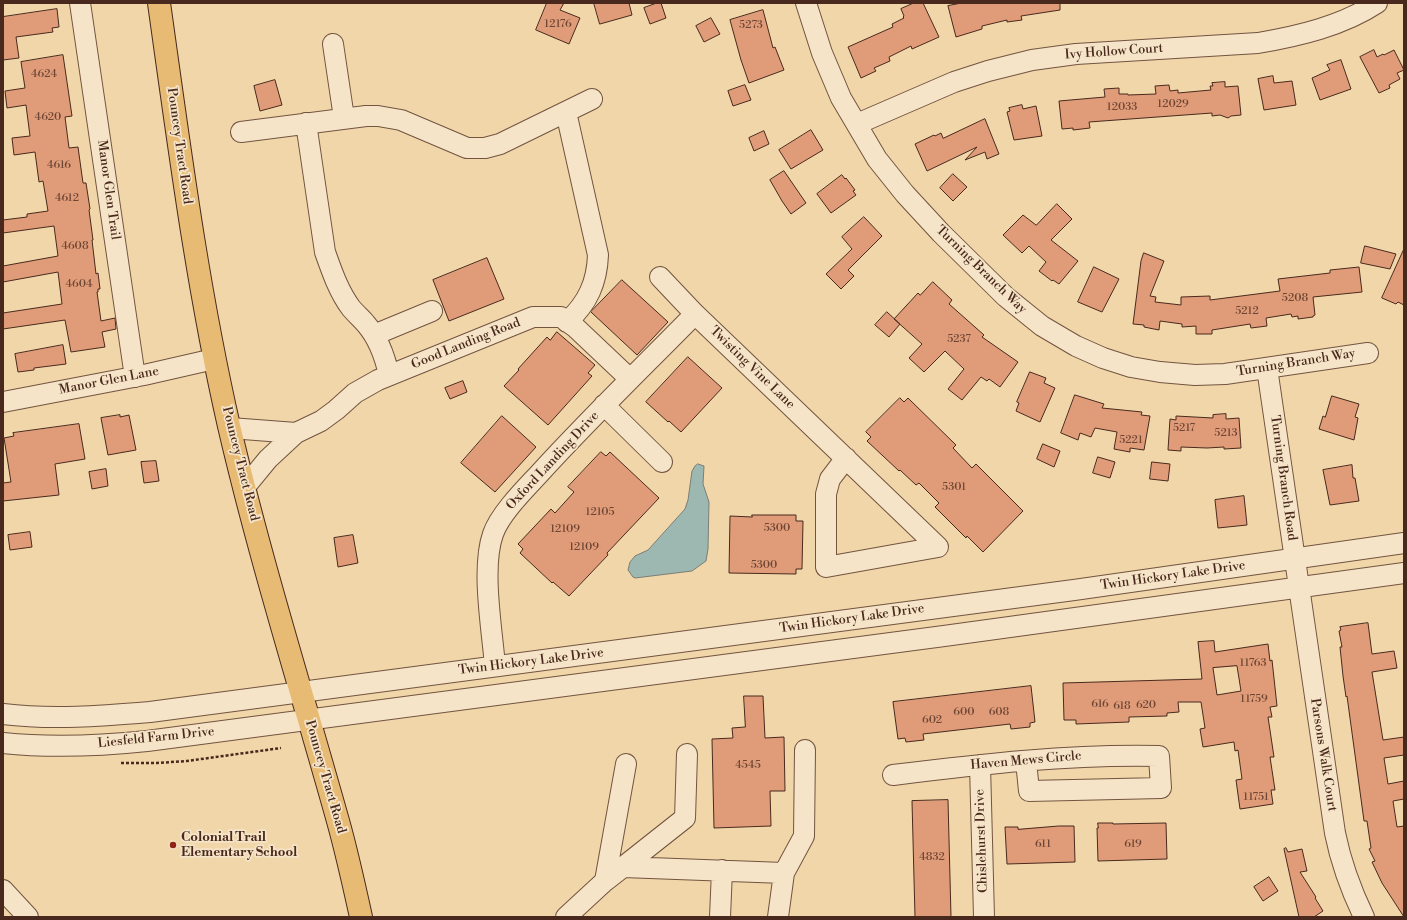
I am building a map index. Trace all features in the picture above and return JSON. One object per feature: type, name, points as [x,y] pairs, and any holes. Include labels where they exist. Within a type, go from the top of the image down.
[{"type":"main road","name":"Pouncey Tract Road","points":[[160,3],[189,219],[214,359],[245,486],[300,692],[338,823],[361,917]]},
{"type":"street","name":"Manor Glen Trail","points":[[80,3],[135,377]]},
{"type":"street","name":"Turning Branch Way","points":[[806,3],[822,53],[838,92],[877,159],[905,194],[941,232],[1006,297],[1042,326],[1076,346],[1104,358],[1131,366],[1160,372],[1195,375],[1225,374],[1368,352]]},
{"type":"street","name":"Ivy Hollow Court","points":[[857,124],[954,82],[988,71],[1032,60],[1076,54],[1258,43],[1314,31],[1344,20],[1377,3]]},
{"type":"street","points":[[332,44],[344,118]]},
{"type":"street","points":[[241,132],[366,116],[401,120],[467,148],[476,148],[500,144],[592,99]]},
{"type":"street","points":[[566,112],[598,255],[596,276],[591,292],[583,306],[568,322]]},
{"type":"street","points":[[306,123],[325,252],[335,280],[343,295],[352,309],[368,326],[374,335],[386,361],[389,375]]},
{"type":"street","name":"Twisting Vine Lane","points":[[660,277],[695,314],[846,458],[938,547],[826,566],[826,494],[830,479],[846,458]]},
{"type":"street","points":[[374,335],[432,311]]},
{"type":"street","name":"Oxford Landing Drive","points":[[495,666],[488,576],[488,554],[493,532],[509,507],[568,441],[695,314]]},
{"type":"street","name":"Good Landing Road","points":[[296,433],[321,421],[355,393],[378,380],[533,317],[561,317],[575,327],[630,379]]},
{"type":"street","name":"Manor Glen Lane","points":[[3,402],[135,377],[214,359]]},
{"type":"street","name":"Turning Branch Road","points":[[1267,368],[1298,588]]},
{"type":"street","points":[[604,405],[662,462]]},
{"type":"street","points":[[230,428],[296,433]]},
{"type":"street","points":[[245,486],[268,459],[296,433]]},
{"type":"street","name":"Twin Hickory Lake Drive","points":[[300,692],[1074,590],[1294,560],[1404,543]]},
{"type":"street","points":[[309,720],[1298,588],[1404,572]]},
{"type":"street","name":"Parsons Walk Court","points":[[1298,588],[1339,856],[1348,883],[1364,917]]},
{"type":"street","name":"Liesfeld Farm Drive","points":[[3,714],[65,717],[100,716],[150,712],[300,692]]},
{"type":"street","name":"Liesfeld Farm Drive","points":[[3,743],[62,746],[119,744],[309,720]]},
{"type":"street","points":[[778,917],[784,873],[804,836],[805,750]]},
{"type":"street","points":[[566,917],[605,881],[684,818],[687,754]]},
{"type":"street","name":"Haven Mews Circle","points":[[893,775],[1026,760],[1081,756],[1159,756],[1161,788],[1028,791],[1026,760]]},
{"type":"street","points":[[605,881],[626,764]]},
{"type":"street","name":"Chislehurst Drive","points":[[980,765],[984,917]]},
{"type":"street","points":[[623,867],[784,873]]},
{"type":"street","points":[[720,917],[722,870]]},
{"type":"street","points":[[3,890],[28,917]]},
{"type":"water","points":[[698,464],[704,466],[703,484],[709,502],[708,549],[706,561],[692,571],[633,577],[628,570],[630,562],[635,556],[648,550],[685,509],[688,500],[692,471]]},
{"type":"building","points":[[547,3],[564,3],[560,10],[580,18],[569,44],[536,30]]},
{"type":"building","points":[[594,3],[629,3],[632,15],[600,24]]},
{"type":"building","points":[[661,3],[666,18],[650,24],[644,8]]},
{"type":"building","points":[[914,3],[923,3],[939,37],[912,49],[911,46],[889,57],[890,61],[874,68],[876,71],[861,78],[848,47],[893,27],[892,24],[904,18],[901,9]]},
{"type":"building","points":[[962,3],[1060,3],[1060,10],[1021,16],[1022,20],[1007,22],[1007,20],[982,26],[982,29],[956,37],[948,6]]},
{"type":"building","points":[[57,9],[59,27],[52,28],[53,32],[16,37],[19,58],[3,60],[3,17]]},
{"type":"building","points":[[763,10],[773,48],[775,47],[784,70],[749,83],[730,20]]},
{"type":"building","points":[[711,18],[720,34],[704,42],[696,26]]},
{"type":"building","points":[[1374,50],[1377,57],[1394,50],[1404,70],[1397,73],[1400,79],[1389,85],[1390,88],[1379,93],[1360,57]]},
{"type":"building","points":[[63,55],[72,116],[65,117],[69,148],[78,147],[83,183],[86,183],[96,274],[98,273],[100,289],[98,289],[97,292],[101,321],[115,318],[116,329],[102,332],[105,347],[71,352],[65,320],[3,329],[3,313],[62,304],[58,272],[3,282],[3,266],[58,256],[54,226],[3,233],[3,220],[27,217],[27,214],[48,211],[43,181],[39,182],[35,152],[14,155],[12,138],[30,136],[26,105],[7,108],[5,91],[25,88],[21,62]]},
{"type":"building","points":[[1341,60],[1351,89],[1320,100],[1312,78],[1330,70],[1327,65]]},
{"type":"building","points":[[1273,76],[1274,83],[1292,81],[1296,105],[1264,110],[1258,79]]},
{"type":"building","points":[[275,80],[282,105],[260,111],[254,86]]},
{"type":"building","points":[[1225,82],[1225,87],[1238,86],[1241,115],[1231,116],[1228,118],[1220,115],[1212,116],[1212,113],[1089,122],[1090,128],[1073,130],[1073,128],[1062,129],[1059,101],[1105,97],[1104,89],[1119,88],[1119,94],[1128,95],[1156,94],[1155,86],[1169,85],[1170,91],[1178,90],[1178,93],[1211,90],[1210,86],[1213,86],[1212,83]]},
{"type":"building","points":[[745,85],[751,100],[733,106],[728,91]]},
{"type":"building","points":[[1022,105],[1023,109],[1036,106],[1042,136],[1014,140],[1007,112],[1010,111],[1009,108]]},
{"type":"building","points":[[985,119],[999,154],[987,159],[985,152],[965,160],[977,147],[927,171],[915,144],[941,133],[943,138]]},
{"type":"building","points":[[811,130],[823,150],[791,169],[779,150]]},
{"type":"building","points":[[764,131],[769,144],[754,151],[749,138]]},
{"type":"building","points":[[784,171],[806,203],[791,214],[770,180]]},
{"type":"building","points":[[953,174],[967,187],[953,201],[940,188]]},
{"type":"building","points":[[842,175],[855,190],[853,191],[856,195],[831,213],[817,194]]},
{"type":"building","points":[[1057,204],[1072,219],[1051,240],[1078,261],[1059,284],[1053,280],[1052,281],[1039,271],[1046,262],[1029,246],[1022,253],[1003,235],[1023,215],[1036,225]]},
{"type":"building","points":[[864,217],[882,236],[848,270],[854,276],[841,289],[826,274],[852,249],[842,237]]},
{"type":"building","points":[[1365,246],[1396,254],[1390,269],[1361,263]]},
{"type":"building","points":[[1404,249],[1404,305],[1398,302],[1396,304],[1382,298]]},
{"type":"building","points":[[1144,253],[1164,261],[1150,296],[1156,297],[1155,302],[1181,305],[1181,297],[1210,296],[1210,300],[1280,291],[1278,279],[1330,273],[1330,270],[1359,267],[1362,292],[1313,297],[1315,315],[1313,317],[1298,319],[1298,316],[1292,317],[1291,314],[1266,318],[1267,326],[1251,328],[1250,324],[1212,330],[1212,334],[1196,334],[1196,326],[1182,327],[1182,324],[1160,321],[1159,330],[1144,327],[1144,325],[1133,324],[1141,261]]},
{"type":"building","points":[[487,258],[504,299],[449,321],[433,280]]},
{"type":"building","points":[[1094,267],[1119,279],[1102,312],[1078,302]]},
{"type":"building","points":[[622,280],[668,322],[637,355],[591,312]]},
{"type":"building","points":[[933,282],[952,300],[949,304],[984,335],[982,337],[1018,362],[1000,387],[989,379],[987,381],[981,377],[962,400],[948,389],[964,369],[945,351],[924,372],[909,358],[922,344],[894,319],[918,293],[920,295]]},
{"type":"building","points":[[887,312],[900,324],[889,337],[875,325]]},
{"type":"building","points":[[557,332],[595,365],[588,373],[592,376],[548,425],[504,386],[547,337],[550,340]]},
{"type":"building","points":[[63,345],[66,364],[34,368],[34,370],[18,372],[15,354]]},
{"type":"building","points":[[688,357],[722,388],[681,432],[646,402]]},
{"type":"building","points":[[1030,372],[1046,378],[1044,383],[1055,388],[1040,422],[1016,411],[1019,403],[1017,402]]},
{"type":"building","points":[[463,381],[467,392],[450,399],[445,388]]},
{"type":"building","points":[[1075,395],[1104,404],[1102,408],[1142,412],[1141,415],[1150,416],[1144,450],[1130,448],[1130,452],[1114,449],[1117,432],[1095,428],[1091,437],[1080,433],[1078,440],[1061,433]]},
{"type":"building","points":[[1332,396],[1359,404],[1355,417],[1358,418],[1354,440],[1319,429]]},
{"type":"building","points":[[900,398],[904,402],[908,398],[956,445],[953,448],[972,468],[976,464],[1023,511],[983,552],[967,536],[966,538],[935,507],[939,503],[919,483],[916,485],[867,441],[871,437],[866,432]]},
{"type":"building","points":[[1226,414],[1226,419],[1239,418],[1241,448],[1224,449],[1224,447],[1181,447],[1181,451],[1168,450],[1170,419],[1176,420],[1176,416],[1213,418],[1213,415]]},
{"type":"building","points":[[120,415],[120,417],[129,415],[136,450],[108,455],[101,418]]},
{"type":"building","points":[[502,416],[536,447],[495,492],[461,463]]},
{"type":"building","points":[[79,424],[85,459],[55,464],[59,495],[3,501],[3,483],[11,482],[4,438],[14,436],[13,433]]},
{"type":"building","points":[[1043,444],[1060,451],[1054,467],[1037,459]]},
{"type":"building","points":[[601,452],[606,456],[610,452],[659,498],[569,596],[553,582],[552,583],[520,553],[523,549],[518,544],[551,509],[555,513],[574,492],[568,487]]},
{"type":"building","points":[[1098,457],[1115,462],[1110,478],[1093,473]]},
{"type":"building","points":[[156,461],[159,481],[144,483],[141,462]]},
{"type":"building","points":[[1152,462],[1170,464],[1168,481],[1150,479]]},
{"type":"building","points":[[1352,465],[1353,478],[1355,478],[1359,501],[1330,505],[1323,470]]},
{"type":"building","points":[[106,469],[108,486],[92,489],[89,472]]},
{"type":"building","points":[[1244,496],[1247,525],[1218,528],[1215,500]]},
{"type":"building","points":[[752,515],[796,515],[796,521],[803,521],[802,569],[796,569],[796,574],[729,573],[730,516],[752,517]]},
{"type":"building","points":[[30,532],[32,547],[10,550],[8,535]]},
{"type":"building","points":[[353,535],[358,563],[338,567],[334,538]]},
{"type":"building","points":[[1368,623],[1372,654],[1394,651],[1397,668],[1372,672],[1383,740],[1404,737],[1404,755],[1384,758],[1388,784],[1404,781],[1404,799],[1393,801],[1397,827],[1404,826],[1404,917],[1382,883],[1372,862],[1375,861],[1369,849],[1371,848],[1367,821],[1364,821],[1343,676],[1340,647],[1342,647],[1339,631],[1341,630],[1340,627]]},
{"type":"building","points":[[1214,641],[1215,652],[1268,644],[1270,661],[1272,660],[1277,706],[1270,707],[1272,717],[1268,717],[1274,757],[1270,757],[1275,790],[1271,790],[1273,804],[1240,809],[1236,780],[1242,779],[1238,750],[1235,751],[1234,742],[1203,747],[1200,729],[1205,728],[1201,702],[1178,702],[1179,712],[1167,713],[1167,716],[1129,717],[1129,722],[1076,724],[1076,720],[1064,720],[1063,683],[1202,679],[1198,642]],"holes":[[[1237,666],[1241,691],[1217,695],[1213,668]]]},
{"type":"building","points":[[1031,686],[1035,722],[1030,723],[1030,727],[1011,729],[1010,724],[923,734],[924,740],[906,742],[905,738],[898,739],[893,702]]},
{"type":"building","points":[[744,696],[763,696],[765,738],[784,737],[785,791],[770,791],[771,826],[714,828],[712,739],[733,738],[732,728],[745,727]]},
{"type":"building","points":[[948,800],[951,917],[915,917],[912,801]]},
{"type":"building","points":[[1098,823],[1166,823],[1167,859],[1098,861]]},
{"type":"building","points":[[1074,826],[1075,862],[1007,864],[1005,827],[1018,827],[1018,829]]},
{"type":"building","points":[[1286,848],[1288,852],[1302,849],[1307,871],[1300,872],[1323,911],[1314,917],[1299,917],[1284,849]]},
{"type":"building","points":[[1269,877],[1278,891],[1263,901],[1254,887]]},
{"type":"place","name":"Colonial Trail Elementary School","points":[[173,845]]}]
